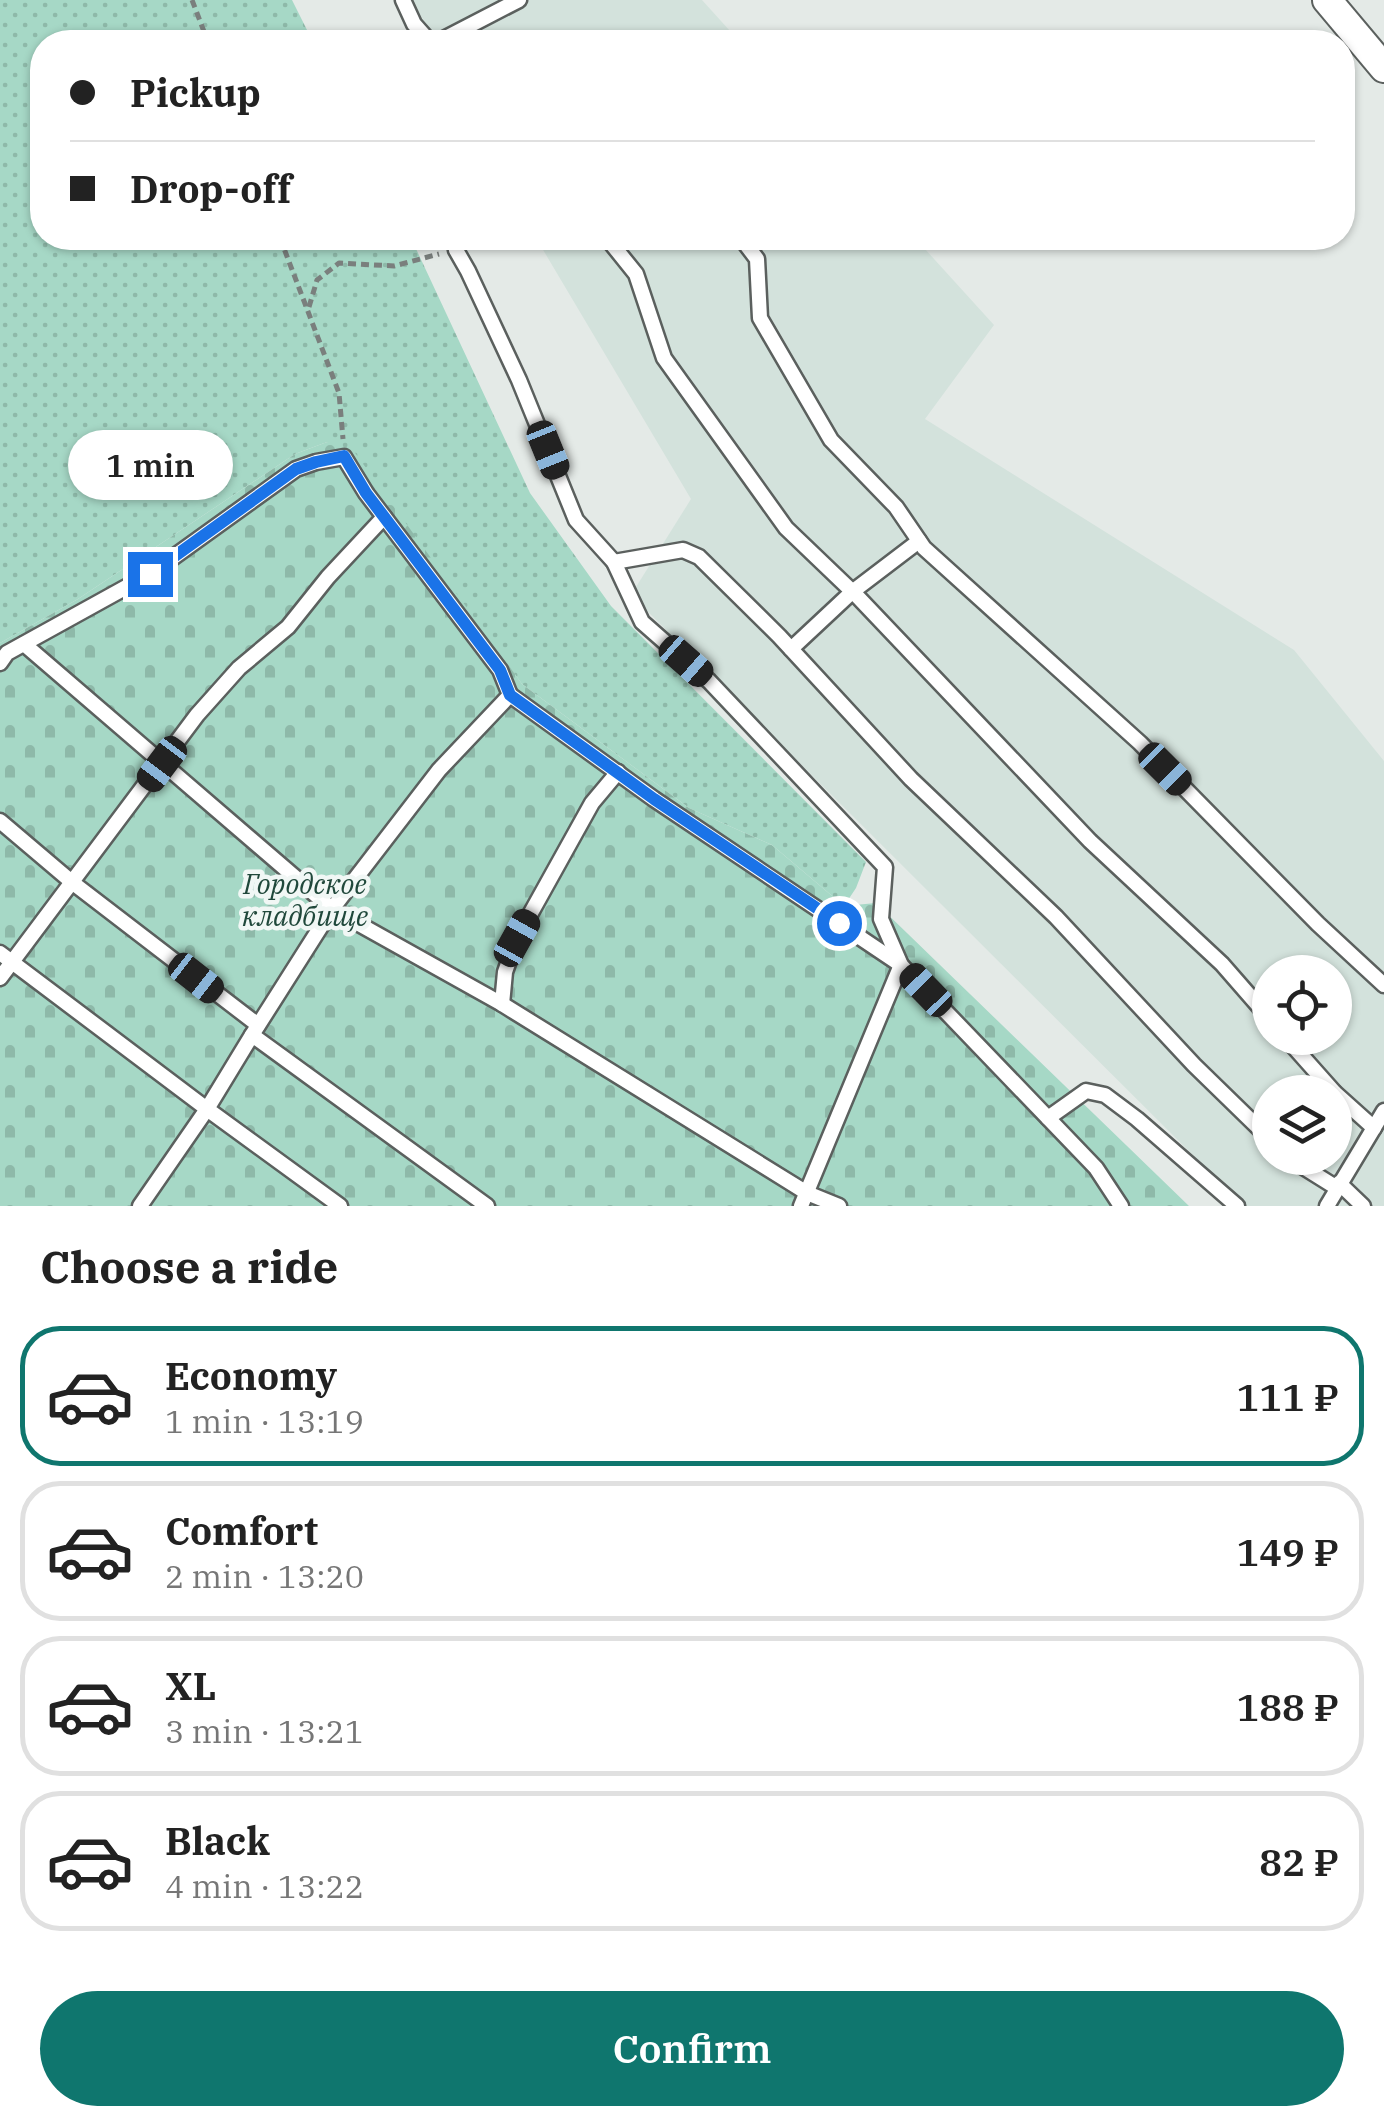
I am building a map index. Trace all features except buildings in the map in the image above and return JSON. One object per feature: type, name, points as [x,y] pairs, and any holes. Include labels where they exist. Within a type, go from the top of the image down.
[{"type":"street","points":[[1327,0],[1352,30]]},
{"type":"street","points":[[1355,33],[1384,68]]},
{"type":"lane","points":[[404,0],[419,30]]},
{"type":"lane","points":[[460,30],[511,2]]},
{"type":"lane","points":[[458,250],[520,380],[576,520],[614,562],[642,622],[709,680],[885,867],[881,920],[901,965],[804,1199]]},
{"type":"lane","points":[[617,250],[636,274],[664,358],[786,528],[1090,841],[1222,964],[1252,998]]},
{"type":"lane","points":[[750,250],[757,259],[760,318],[830,440],[896,507],[924,548],[1140,743],[1318,924],[1384,985]]},
{"type":"lane","points":[[0,663],[8,653],[150,574],[296,469],[344,456],[366,493],[500,670],[510,695],[901,965],[1096,1168],[1121,1206]]},
{"type":"lane","points":[[0,978],[6,958],[73,883],[197,715],[239,668],[288,626],[384,517]]},
{"type":"lane","points":[[791,648],[852,592],[919,541]]},
{"type":"lane","points":[[614,562],[683,550],[699,557],[791,648],[912,779],[1056,917],[1252,1122]]},
{"type":"lane","points":[[24,644],[332,909],[502,1004],[804,1199],[839,1206]]},
{"type":"lane","points":[[140,1206],[207,1108],[332,909],[438,770],[510,695]]},
{"type":"lane","points":[[502,1004],[505,972],[517,938],[592,804],[618,772]]},
{"type":"lane","points":[[0,821],[255,1030],[486,1206]]},
{"type":"lane","points":[[6,958],[340,1206]]},
{"type":"lane","points":[[1301,1055],[1319,1075]]},
{"type":"lane","points":[[1048,1118],[1086,1091],[1105,1095],[1237,1206]]},
{"type":"lane","points":[[1352,1108],[1374,1128]]},
{"type":"lane","points":[[1328,1206],[1384,1111]]},
{"type":"lane","points":[[1319,1175],[1363,1206]]},
{"type":"path","points":[[192,0],[203,30]]},
{"type":"path","points":[[285,250],[340,394],[344,456]]},
{"type":"path","points":[[308,310],[317,280],[339,263],[394,266],[439,250]]},
{"type":"shaded area","points":[[396,0],[702,0],[729,30],[414,30]]},
{"type":"shaded area","points":[[543,250],[926,250],[994,325],[925,419],[1294,650],[1384,761],[1384,1206],[1244,1206],[631,595],[691,499]]},
{"type":"green space","points":[[0,0],[292,0],[307,30],[30,30],[30,250],[417,250],[530,493],[611,606],[866,862],[844,906],[772,845],[689,808],[522,684],[456,595],[327,442],[295,454],[78,599],[0,643]]},
{"type":"green space","name":"Городское кладбище","points":[[327,442],[353,450],[522,684],[689,808],[772,845],[844,906],[876,903],[1189,1206],[0,1206],[0,643],[78,599],[295,454]]},
{"type":"route","points":[[150,574],[296,469],[344,456],[366,493],[500,670],[510,695],[654,799],[839,923]]}]
